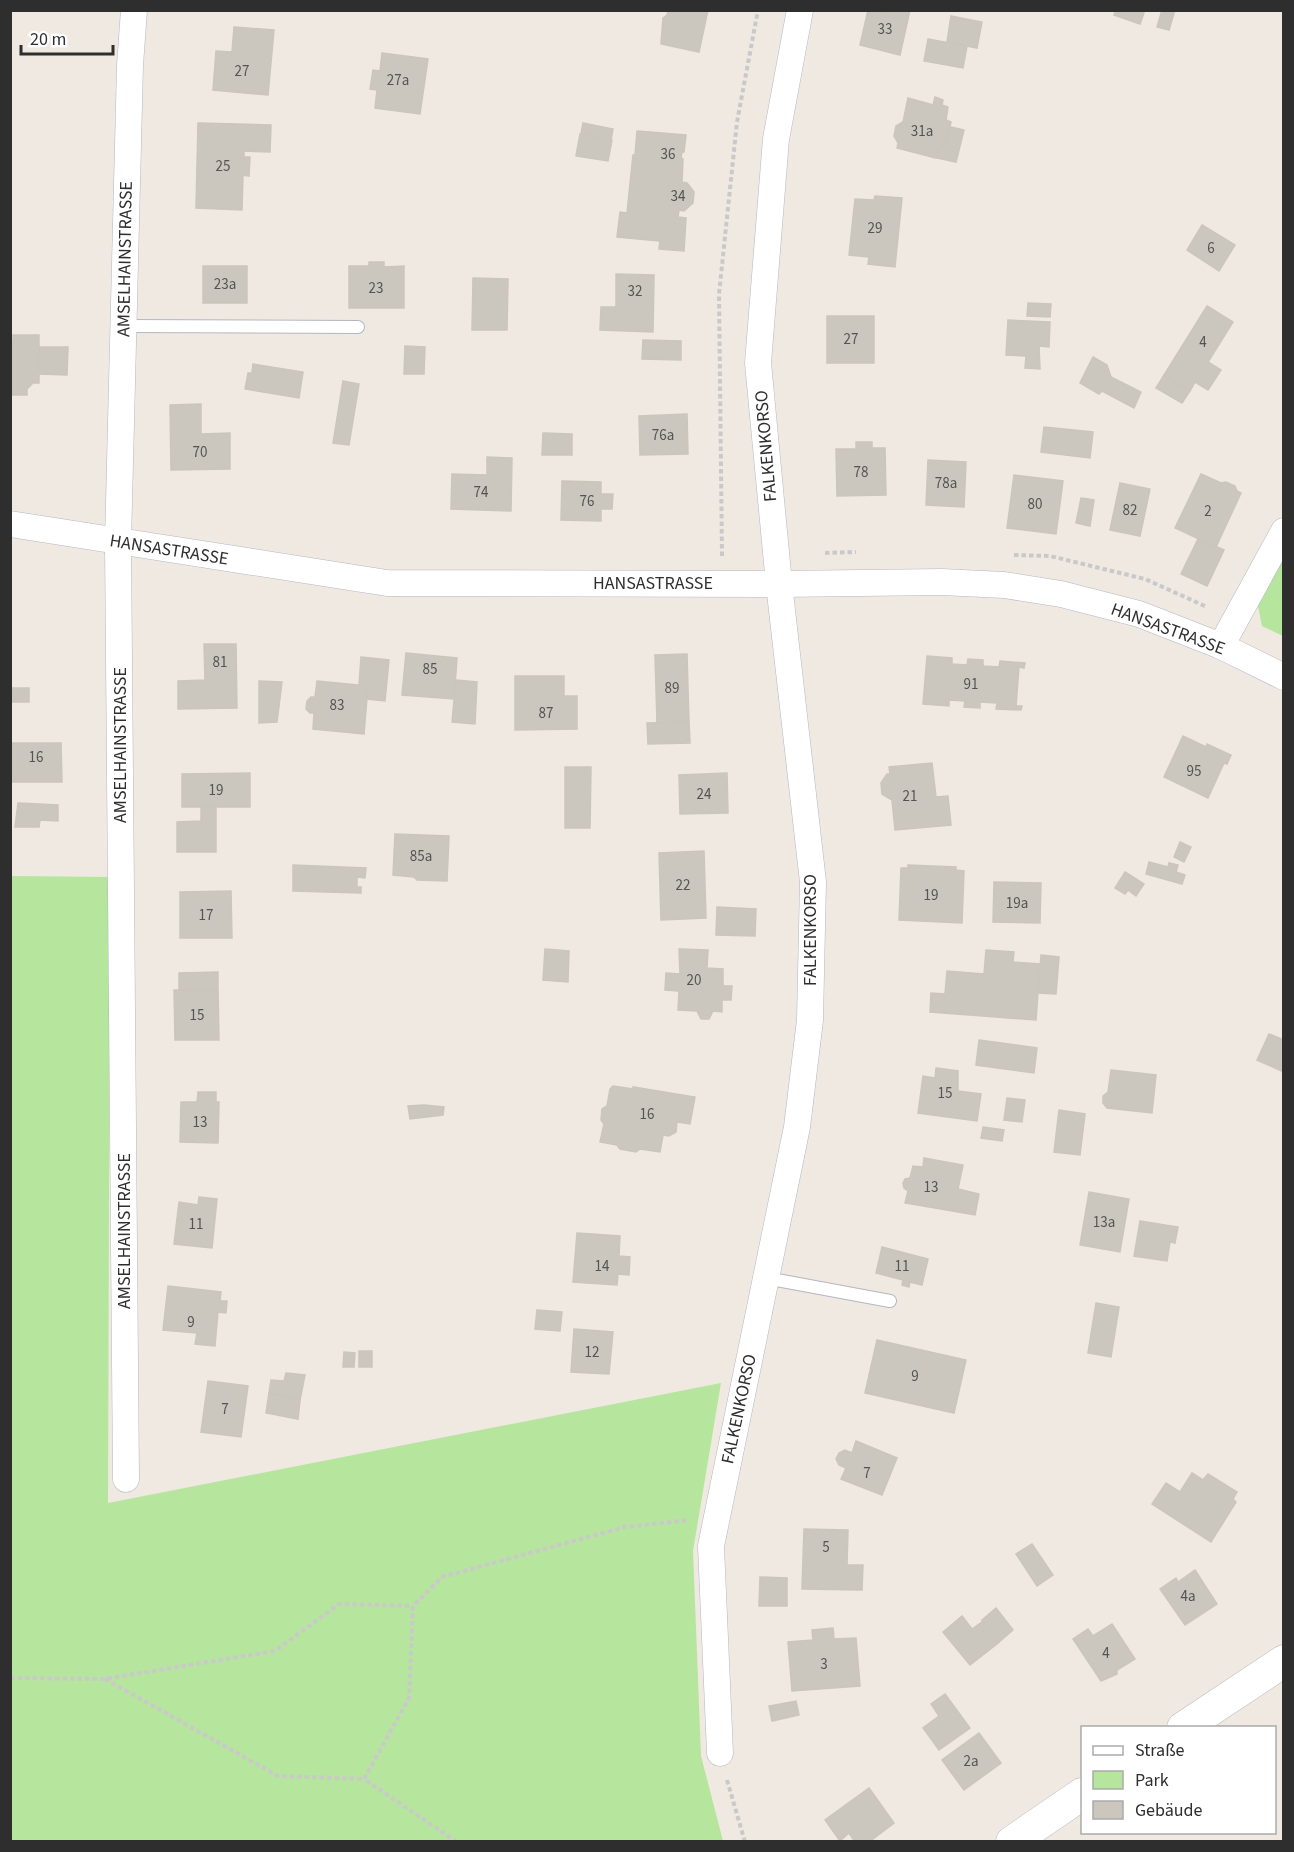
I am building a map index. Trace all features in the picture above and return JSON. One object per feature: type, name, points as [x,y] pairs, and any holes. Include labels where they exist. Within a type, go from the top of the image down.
[{"type":"street","name":"AMSELHAINSTRASSE","points":[[126,1479],[118,542],[130,64],[134,10]]},
{"type":"street","name":"FALKENKORSO","points":[[720,1754],[711,1546],[796,1127],[810,1020],[813,882],[779,584],[758,363],[776,139],[800,10]]},
{"type":"street","name":"HANSASTRASSE","points":[[10,524],[387,583],[942,582],[1004,585],[1061,594],[1139,614],[1221,646],[1284,677]]},
{"type":"street","points":[[1221,646],[1284,531]]},
{"type":"street","points":[[1186,1726],[1284,1661]]},
{"type":"street","points":[[1012,1842],[1081,1795]]},
{"type":"lane","points":[[123,326],[357,327]]},
{"type":"lane","points":[[766,1278],[890,1301]]},
{"type":"path","points":[[723,584],[719,294],[737,122],[758,10]]},
{"type":"path","points":[[364,1779],[409,1698],[413,1606],[441,1577],[625,1527],[717,1517]]},
{"type":"path","points":[[10,1678],[104,1679],[275,1651],[339,1604],[413,1606]]},
{"type":"path","points":[[104,1679],[278,1776],[364,1779],[457,1842]]},
{"type":"path","points":[[720,1754],[745,1842]]},
{"type":"green space","points":[[1283,559],[1284,636],[1262,626],[1258,606]]},
{"type":"green space","points":[[11,876],[110,877],[108,1503],[721,1383],[693,1551],[701,1756],[723,1841],[11,1842]]},
{"type":"building","points":[[668,10],[708,10],[699,52],[661,44],[663,18],[667,15]]},
{"type":"building","points":[[868,10],[891,13],[891,10],[910,10],[900,55],[860,45]]},
{"type":"building","points":[[1116,10],[1137,10],[1144,13],[1140,24],[1114,15]]},
{"type":"building","points":[[1162,10],[1175,10],[1169,30],[1157,27]]},
{"type":"building","points":[[951,16],[982,22],[977,48],[947,42]]},
{"type":"building","points":[[234,27],[274,30],[268,95],[213,90],[216,51],[232,52]]},
{"type":"building","points":[[928,39],[967,46],[963,68],[924,61]]},
{"type":"building","points":[[382,53],[428,59],[420,114],[375,108],[377,90],[370,89],[373,70],[380,71]]},
{"type":"building","points":[[935,97],[943,100],[942,105],[948,107],[946,120],[951,122],[945,147],[940,146],[936,158],[897,148],[898,143],[894,136],[896,126],[903,122],[908,98],[933,105]]},
{"type":"building","points":[[198,123],[271,125],[270,152],[244,151],[244,157],[250,157],[249,176],[243,175],[242,210],[196,208]]},
{"type":"building","points":[[583,123],[613,129],[611,140],[581,134]]},
{"type":"building","points":[[951,127],[964,130],[956,162],[937,158],[940,146],[945,147]]},
{"type":"building","points":[[637,131],[686,135],[681,158],[683,159],[682,182],[687,183],[694,192],[693,203],[684,211],[679,210],[678,217],[686,218],[684,251],[659,249],[660,241],[617,237],[620,212],[627,213]]},
{"type":"building","points":[[580,134],[612,140],[608,161],[576,156]]},
{"type":"building","points":[[875,196],[902,198],[895,267],[868,264],[869,257],[849,255],[855,199],[874,200]]},
{"type":"building","points":[[1202,225],[1235,245],[1219,271],[1187,250]]},
{"type":"building","points":[[369,262],[384,262],[384,267],[404,266],[404,308],[349,308],[349,266],[369,266]]},
{"type":"building","points":[[203,266],[247,266],[247,303],[203,303]]},
{"type":"building","points":[[616,274],[654,275],[653,332],[600,330],[601,307],[616,307]]},
{"type":"building","points":[[473,278],[508,279],[507,330],[472,330]]},
{"type":"building","points":[[1028,303],[1051,304],[1050,317],[1027,316]]},
{"type":"building","points":[[1207,306],[1233,322],[1208,362],[1221,370],[1208,390],[1195,382],[1190,391],[1164,375]]},
{"type":"building","points":[[827,316],[874,316],[874,363],[827,363]]},
{"type":"building","points":[[1008,320],[1050,322],[1049,347],[1039,346],[1040,369],[1025,368],[1026,356],[1006,355]]},
{"type":"building","points":[[13,335],[39,335],[39,383],[33,383],[27,389],[27,395],[10,395],[10,341],[13,341]]},
{"type":"building","points":[[643,340],[681,341],[681,360],[642,359]]},
{"type":"building","points":[[405,346],[425,347],[424,374],[404,374]]},
{"type":"building","points":[[39,347],[68,347],[67,375],[39,374]]},
{"type":"building","points":[[1093,357],[1107,365],[1111,377],[1141,392],[1134,408],[1102,391],[1099,394],[1080,383]]},
{"type":"building","points":[[253,364],[303,372],[299,398],[245,389],[248,373],[252,373]]},
{"type":"building","points":[[1164,375],[1190,391],[1182,403],[1156,388]]},
{"type":"building","points":[[343,381],[359,384],[349,445],[333,443]]},
{"type":"building","points":[[201,404],[201,434],[230,433],[230,469],[171,470],[170,405]]},
{"type":"building","points":[[687,414],[688,454],[640,455],[639,416]]},
{"type":"building","points":[[1044,427],[1093,432],[1090,458],[1041,452]]},
{"type":"building","points":[[543,433],[572,434],[572,455],[542,455]]},
{"type":"building","points":[[856,442],[872,442],[872,448],[885,448],[886,495],[837,496],[836,449],[856,449]]},
{"type":"building","points":[[487,457],[512,458],[511,511],[451,509],[452,474],[487,475]]},
{"type":"building","points":[[928,460],[966,462],[964,507],[926,505]]},
{"type":"building","points":[[1201,474],[1221,483],[1226,482],[1235,486],[1241,493],[1216,547],[1175,528]]},
{"type":"building","points":[[1014,475],[1063,481],[1056,534],[1007,528]]},
{"type":"building","points":[[562,481],[601,482],[601,494],[613,494],[612,509],[601,509],[601,521],[561,520]]},
{"type":"building","points":[[1120,483],[1150,489],[1140,536],[1110,530]]},
{"type":"building","points":[[1081,498],[1094,500],[1090,526],[1076,523]]},
{"type":"building","points":[[1198,539],[1224,550],[1207,586],[1181,574]]},
{"type":"building","points":[[204,644],[236,644],[237,708],[178,709],[178,681],[205,680]]},
{"type":"building","points":[[406,653],[457,658],[454,699],[402,695]]},
{"type":"building","points":[[687,654],[689,722],[657,723],[655,655]]},
{"type":"building","points":[[927,656],[952,658],[952,664],[967,665],[968,659],[983,660],[983,666],[999,667],[1000,661],[1025,663],[1024,668],[1019,667],[1016,706],[1022,706],[1021,710],[996,709],[997,703],[980,702],[980,708],[964,707],[965,701],[949,700],[949,706],[923,704]]},
{"type":"building","points":[[361,657],[389,660],[385,701],[367,699],[368,686],[359,685]]},
{"type":"building","points":[[515,676],[564,676],[564,696],[577,696],[577,729],[515,730]]},
{"type":"building","points":[[456,680],[477,682],[475,724],[452,722]]},
{"type":"building","points":[[259,681],[282,682],[277,722],[259,723]]},
{"type":"building","points":[[317,681],[368,686],[364,734],[313,729],[314,713],[306,709],[307,701],[315,697]]},
{"type":"building","points":[[10,688],[29,688],[29,702],[10,702]]},
{"type":"building","points":[[689,722],[690,743],[648,744],[647,723]]},
{"type":"building","points":[[1183,736],[1231,755],[1227,764],[1224,763],[1208,798],[1164,777]]},
{"type":"building","points":[[10,743],[61,743],[62,782],[10,782]]},
{"type":"building","points":[[932,763],[936,797],[948,796],[951,825],[895,830],[892,800],[882,794],[881,783],[887,774],[890,774],[889,767]]},
{"type":"building","points":[[565,767],[591,767],[590,828],[565,828]]},
{"type":"building","points":[[250,773],[250,807],[182,807],[182,774]]},
{"type":"building","points":[[727,773],[728,813],[680,814],[679,775]]},
{"type":"building","points":[[18,803],[58,805],[58,821],[40,820],[39,827],[15,827]]},
{"type":"building","points":[[201,807],[216,807],[216,852],[177,852],[177,822],[201,821]]},
{"type":"building","points":[[395,834],[449,836],[447,881],[417,880],[414,877],[393,875]]},
{"type":"building","points":[[1180,842],[1191,847],[1184,862],[1174,857]]},
{"type":"building","points":[[704,851],[706,918],[661,920],[659,853]]},
{"type":"building","points":[[1149,862],[1168,867],[1169,863],[1178,865],[1176,872],[1185,875],[1182,884],[1146,874]]},
{"type":"building","points":[[293,865],[366,868],[365,878],[357,877],[357,887],[361,887],[361,893],[293,891]]},
{"type":"building","points":[[908,865],[956,867],[956,870],[964,871],[962,923],[899,920],[901,868],[908,868]]},
{"type":"building","points":[[1125,872],[1144,884],[1136,896],[1128,890],[1125,894],[1115,888]]},
{"type":"building","points":[[994,882],[1041,883],[1040,923],[993,922]]},
{"type":"building","points":[[231,891],[232,938],[180,938],[180,892]]},
{"type":"building","points":[[717,907],[756,909],[755,936],[716,935]]},
{"type":"building","points":[[545,949],[569,951],[568,982],[543,980]]},
{"type":"building","points":[[679,949],[708,950],[707,968],[723,969],[723,986],[732,986],[731,1000],[722,1000],[722,1012],[713,1011],[709,1019],[701,1019],[697,1011],[678,1010],[679,991],[665,990],[666,973],[680,974]]},
{"type":"building","points":[[986,950],[1014,952],[1013,962],[1040,964],[1036,1020],[930,1012],[931,993],[945,994],[947,971],[984,974]]},
{"type":"building","points":[[1041,955],[1059,957],[1056,994],[1038,993]]},
{"type":"building","points":[[218,972],[218,990],[179,990],[179,973]]},
{"type":"building","points":[[174,990],[218,990],[219,1040],[175,1040]]},
{"type":"building","points":[[1269,1034],[1284,1040],[1284,1072],[1257,1060]]},
{"type":"building","points":[[979,1040],[1037,1048],[1034,1073],[976,1065]]},
{"type":"building","points":[[936,1068],[958,1071],[958,1091],[981,1094],[977,1121],[918,1113],[923,1076],[935,1078]]},
{"type":"building","points":[[1111,1070],[1156,1075],[1152,1113],[1107,1108],[1103,1103],[1103,1096],[1108,1092]]},
{"type":"building","points":[[613,1086],[695,1097],[690,1124],[677,1122],[676,1132],[669,1136],[663,1135],[660,1152],[640,1149],[636,1152],[600,1142],[604,1124],[601,1120],[602,1109],[607,1106],[610,1089]]},
{"type":"building","points":[[198,1092],[216,1092],[216,1102],[219,1102],[218,1143],[180,1142],[181,1102],[197,1102]]},
{"type":"building","points":[[1007,1098],[1025,1100],[1022,1122],[1004,1120]]},
{"type":"building","points":[[408,1106],[444,1107],[443,1115],[410,1119]]},
{"type":"building","points":[[1059,1110],[1085,1114],[1080,1155],[1054,1152]]},
{"type":"building","points":[[983,1127],[1004,1130],[1002,1141],[981,1138]]},
{"type":"building","points":[[924,1158],[963,1165],[958,1189],[979,1194],[975,1215],[905,1203],[908,1191],[904,1188],[903,1183],[905,1179],[910,1178],[913,1166],[923,1167]]},
{"type":"building","points":[[1089,1192],[1129,1199],[1120,1252],[1080,1245]]},
{"type":"building","points":[[199,1197],[217,1199],[212,1248],[174,1244],[179,1202],[198,1205]]},
{"type":"building","points":[[1140,1221],[1178,1227],[1175,1243],[1170,1242],[1167,1261],[1134,1256]]},
{"type":"building","points":[[577,1233],[620,1236],[619,1256],[630,1257],[629,1275],[618,1274],[617,1285],[573,1282]]},
{"type":"building","points":[[882,1247],[928,1259],[922,1285],[910,1282],[909,1287],[902,1285],[903,1280],[876,1273]]},
{"type":"building","points":[[168,1286],[221,1292],[220,1301],[227,1301],[226,1313],[218,1312],[215,1346],[195,1344],[197,1333],[163,1330]]},
{"type":"building","points":[[1096,1303],[1119,1307],[1111,1357],[1088,1353]]},
{"type":"building","points":[[537,1310],[562,1312],[560,1331],[535,1329]]},
{"type":"building","points":[[574,1329],[613,1332],[609,1374],[571,1372]]},
{"type":"building","points":[[877,1340],[966,1360],[954,1413],[865,1393]]},
{"type":"building","points":[[359,1351],[372,1351],[372,1367],[359,1367]]},
{"type":"building","points":[[344,1352],[355,1353],[354,1367],[343,1367]]},
{"type":"building","points":[[286,1373],[305,1375],[300,1400],[269,1393],[271,1380],[284,1381]]},
{"type":"building","points":[[208,1381],[248,1386],[241,1437],[201,1432]]},
{"type":"building","points":[[269,1393],[300,1400],[298,1419],[266,1413]]},
{"type":"building","points":[[856,1441],[897,1458],[882,1495],[841,1479],[846,1468],[839,1465],[836,1459],[839,1453],[845,1450],[852,1453]]},
{"type":"building","points":[[1192,1473],[1203,1480],[1208,1474],[1237,1492],[1233,1499],[1236,1502],[1211,1542],[1152,1504],[1166,1483],[1180,1492]]},
{"type":"building","points":[[804,1529],[848,1530],[847,1565],[863,1565],[862,1590],[802,1589]]},
{"type":"building","points":[[1032,1544],[1053,1575],[1037,1586],[1016,1554]]},
{"type":"building","points":[[1195,1570],[1217,1604],[1185,1625],[1160,1589],[1176,1578],[1178,1582]]},
{"type":"building","points":[[760,1577],[787,1578],[787,1606],[759,1606]]},
{"type":"building","points":[[996,1608],[1013,1630],[998,1643],[982,1622]]},
{"type":"building","points":[[962,1616],[972,1629],[982,1622],[998,1643],[970,1665],[943,1632]]},
{"type":"building","points":[[1112,1624],[1135,1659],[1117,1670],[1117,1674],[1101,1681],[1073,1639],[1088,1629],[1093,1636]]},
{"type":"building","points":[[833,1628],[834,1639],[856,1638],[860,1686],[792,1691],[788,1642],[813,1640],[812,1630]]},
{"type":"building","points":[[945,1694],[970,1728],[939,1750],[923,1728],[939,1716],[931,1704]]},
{"type":"building","points":[[796,1701],[799,1715],[772,1721],[769,1706]]},
{"type":"building","points":[[979,1733],[1001,1763],[964,1790],[942,1760]]},
{"type":"building","points":[[869,1788],[894,1823],[869,1842],[855,1842],[849,1833],[840,1841],[825,1820]]}]
